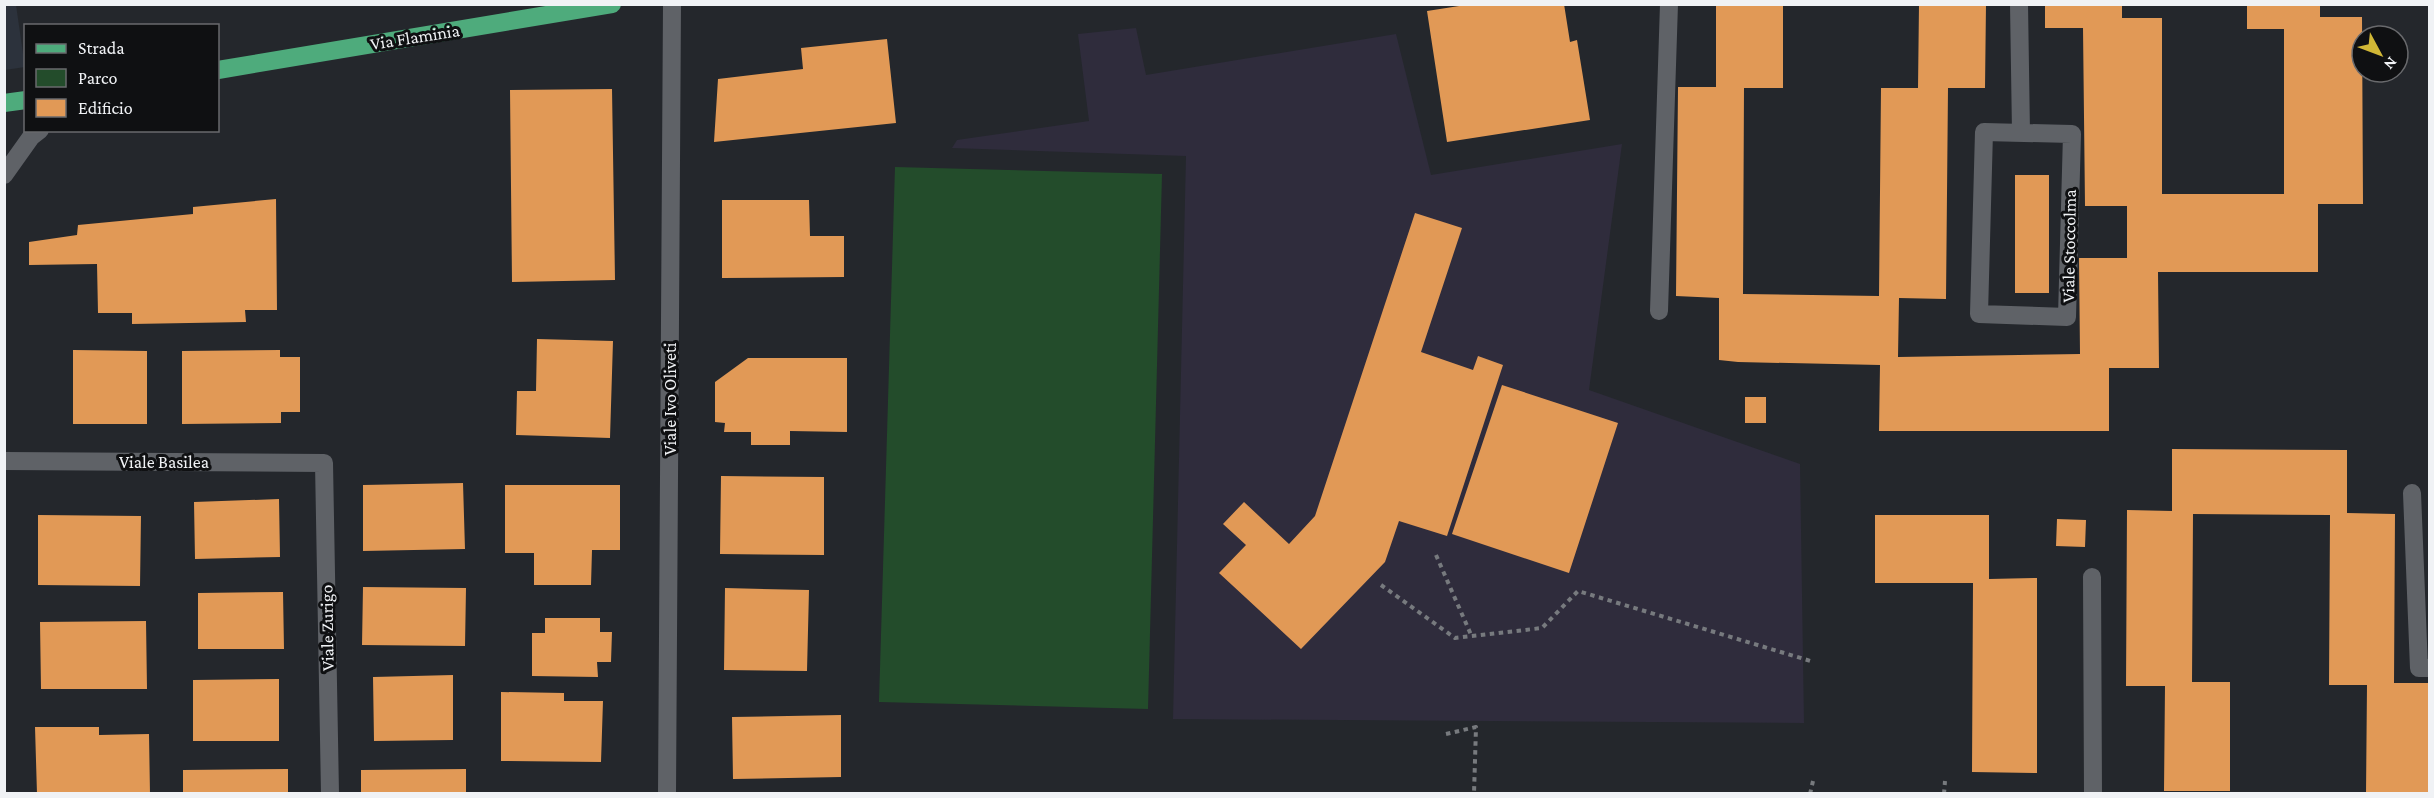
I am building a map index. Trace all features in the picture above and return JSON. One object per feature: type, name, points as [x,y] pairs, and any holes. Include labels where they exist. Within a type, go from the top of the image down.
[{"type":"main road","name":"Via Flaminia","points":[[219,70],[612,4]]},
{"type":"main road","points":[[4,103],[24,100]]},
{"type":"street","name":"Viale Ivo Oliveti","points":[[667,794],[672,4]]},
{"type":"street","points":[[1659,310],[1669,4]]},
{"type":"street","points":[[2019,4],[2022,133]]},
{"type":"street","points":[[4,175],[31,137],[37,132]]},
{"type":"street","name":"Viale Stoccolma","points":[[1984,132],[2022,133],[2072,134],[2067,317],[1979,315],[1984,132]]},
{"type":"street","name":"Viale Basilea","points":[[4,461],[324,463]]},
{"type":"street","name":"Viale Zurigo","points":[[324,463],[330,794]]},
{"type":"street","points":[[2412,493],[2419,668],[2430,668]]},
{"type":"street","points":[[2092,577],[2093,794]]},
{"type":"path","points":[[1436,555],[1472,637]]},
{"type":"path","points":[[1381,585],[1455,638],[1542,628],[1578,591],[1814,662]]},
{"type":"path","points":[[1446,734],[1476,727],[1474,794]]},
{"type":"path","points":[[1810,794],[1813,780]]},
{"type":"path","points":[[1944,781],[1944,794]]},
{"type":"shaded area","points":[[4,5],[16,5],[24,67],[5,70]]},
{"type":"shaded area","points":[[1136,28],[1146,75],[1396,34],[1431,175],[1622,144],[1589,390],[1800,464],[1804,723],[1173,719],[1186,156],[952,148],[957,140],[1089,121],[1078,34]]},
{"type":"green space","points":[[895,167],[1162,174],[1148,709],[879,702]]},
{"type":"building","points":[[1472,4],[1564,4],[1570,42],[1577,40],[1590,120],[1447,142],[1427,11]]},
{"type":"building","points":[[1716,4],[1783,4],[1783,88],[1744,88],[1743,294],[1879,296],[1881,88],[1918,88],[1919,4],[1986,4],[1985,88],[1948,88],[1946,299],[1899,298],[1898,357],[2080,354],[2079,258],[2127,258],[2127,206],[2085,206],[2083,28],[2045,28],[2045,4],[2122,4],[2122,18],[2162,18],[2162,194],[2284,194],[2284,29],[2247,29],[2247,4],[2320,4],[2320,17],[2362,17],[2362,24],[2350,24],[2350,84],[2362,84],[2363,204],[2318,204],[2318,272],[2158,272],[2159,368],[2109,368],[2109,431],[1879,431],[1880,365],[1719,360],[1719,298],[1676,296],[1678,87],[1716,87]]},
{"type":"building","points":[[887,39],[896,123],[714,142],[718,79],[803,69],[801,48]]},
{"type":"building","points":[[612,89],[615,280],[512,282],[510,90]]},
{"type":"building","points":[[2015,175],[2049,175],[2049,293],[2015,293]]},
{"type":"building","points":[[276,199],[277,310],[245,310],[246,322],[132,324],[132,313],[98,313],[97,264],[29,265],[29,242],[77,235],[78,225],[193,214],[193,207]]},
{"type":"building","points":[[722,200],[809,200],[810,236],[844,236],[844,277],[722,278]]},
{"type":"building","points":[[1415,213],[1462,228],[1421,352],[1473,370],[1478,356],[1503,365],[1447,536],[1399,521],[1385,562],[1301,649],[1219,573],[1246,545],[1223,524],[1244,502],[1289,544],[1315,516]]},
{"type":"building","points":[[537,339],[613,341],[610,438],[516,435],[517,391],[536,391]]},
{"type":"building","points":[[73,350],[147,351],[147,424],[73,424]]},
{"type":"building","points":[[280,350],[280,357],[300,357],[300,412],[281,412],[281,423],[182,424],[182,351]]},
{"type":"building","points":[[748,358],[847,358],[847,432],[790,431],[790,445],[751,445],[751,432],[724,432],[725,423],[715,422],[715,382]]},
{"type":"building","points":[[1502,385],[1618,423],[1569,573],[1452,534]]},
{"type":"building","points":[[1745,397],[1766,397],[1766,423],[1745,423]]},
{"type":"building","points":[[2172,449],[2347,450],[2347,513],[2395,514],[2394,683],[2430,683],[2430,794],[2366,794],[2367,685],[2329,685],[2330,515],[2193,514],[2192,682],[2230,682],[2230,791],[2164,791],[2165,686],[2126,686],[2127,510],[2172,511]]},
{"type":"building","points":[[721,476],[824,477],[824,555],[720,554]]},
{"type":"building","points":[[463,483],[465,549],[363,551],[363,485]]},
{"type":"building","points":[[505,485],[620,485],[620,550],[592,550],[591,585],[534,585],[534,553],[505,553]]},
{"type":"building","points":[[279,499],[280,557],[195,559],[194,502]]},
{"type":"building","points":[[38,515],[141,516],[140,586],[38,585]]},
{"type":"building","points":[[1875,515],[1989,515],[1989,579],[2037,578],[2037,773],[1972,772],[1973,583],[1875,583]]},
{"type":"building","points":[[2057,519],[2086,520],[2085,547],[2056,546]]},
{"type":"building","points":[[363,587],[466,588],[465,646],[362,645]]},
{"type":"building","points":[[725,588],[809,590],[807,671],[724,670]]},
{"type":"building","points":[[283,592],[284,649],[198,649],[198,593]]},
{"type":"building","points":[[545,618],[600,618],[600,632],[612,632],[611,662],[597,662],[598,677],[532,676],[532,633],[545,633]]},
{"type":"building","points":[[146,621],[147,689],[41,689],[40,622]]},
{"type":"building","points":[[453,675],[453,740],[374,741],[373,677]]},
{"type":"building","points":[[279,679],[279,741],[193,741],[193,680]]},
{"type":"building","points":[[501,692],[564,693],[564,701],[603,701],[601,762],[501,761]]},
{"type":"building","points":[[841,715],[841,777],[733,779],[732,717]]},
{"type":"building","points":[[35,727],[99,727],[99,735],[149,734],[150,794],[37,794]]},
{"type":"building","points":[[288,769],[288,794],[183,794],[183,770]]},
{"type":"building","points":[[466,769],[466,794],[361,794],[361,770]]}]
